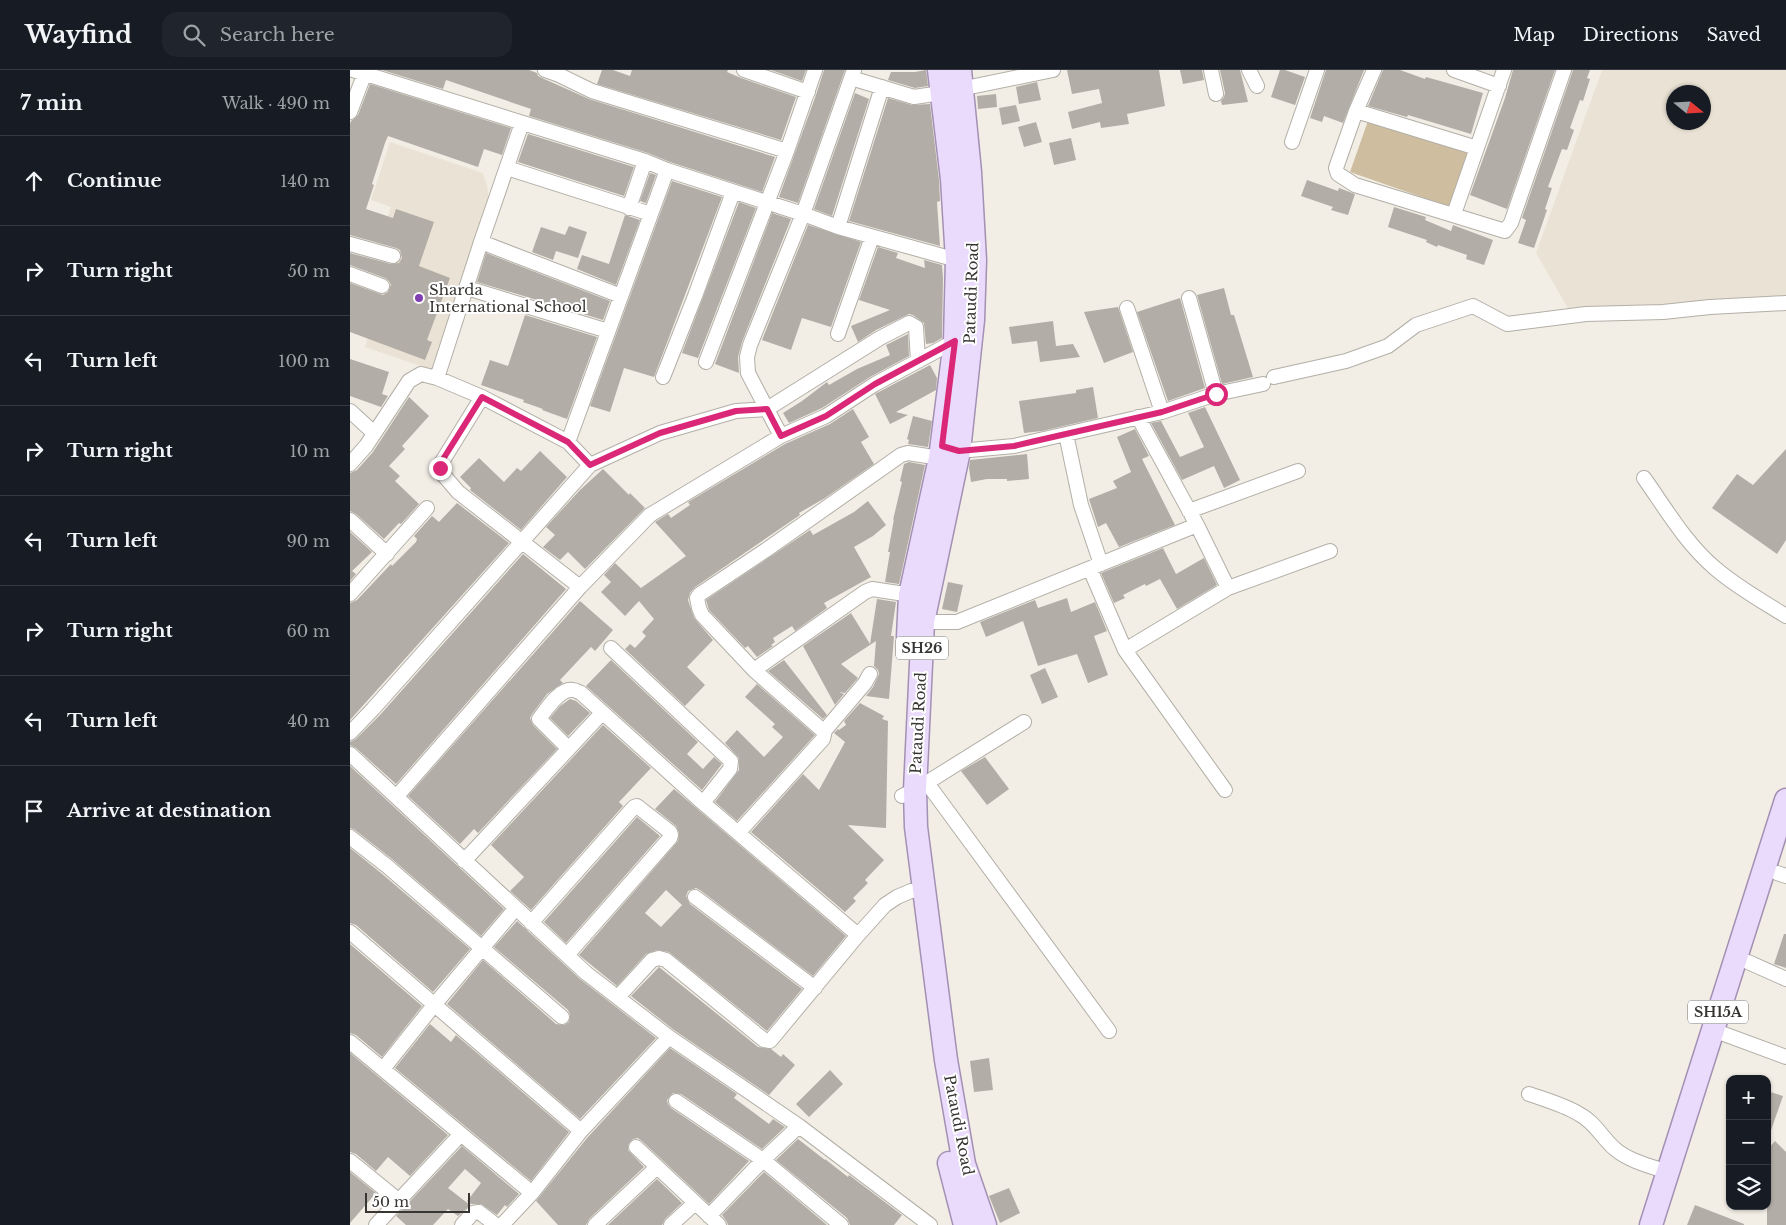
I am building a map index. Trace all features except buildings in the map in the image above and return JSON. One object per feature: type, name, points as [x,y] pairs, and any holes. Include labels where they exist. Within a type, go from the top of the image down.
[{"type":"main road","name":"SH26","points":[[939,70],[954,84],[952,179],[966,260],[955,341],[947,452],[919,597],[901,781],[915,790],[917,891],[944,1144],[965,1225]]},
{"type":"main road","name":"Pataudi Road","points":[[947,452],[973,320],[966,260]]},
{"type":"main road","name":"SH15A","points":[[1664,1225],[1786,800]]},
{"type":"main road","name":"SH15A","points":[[1651,1225],[1668,1172],[1720,1032],[1781,875],[1786,845]]},
{"type":"main road","name":"Pataudi Road","points":[[917,891],[964,1164],[985,1225]]},
{"type":"street","points":[[545,70],[600,93],[787,152]]},
{"type":"street","points":[[744,70],[808,92]]},
{"type":"street","points":[[706,362],[766,202],[787,152],[815,70]]},
{"type":"street","points":[[781,436],[748,374],[747,357],[750,345],[803,214],[853,74],[882,87],[914,97],[954,84],[1053,70]]},
{"type":"street","points":[[1211,70],[1216,94]]},
{"type":"street","points":[[1249,70],[1257,86]]},
{"type":"street","points":[[1292,142],[1317,70]]},
{"type":"street","points":[[1374,70],[1356,111],[1336,168],[1338,174],[1356,185],[1505,231],[1509,227],[1564,70]]},
{"type":"street","points":[[1454,70],[1499,86]]},
{"type":"street","points":[[1454,214],[1504,70]]},
{"type":"street","points":[[350,112],[361,71],[645,161],[666,170],[872,238],[966,260]]},
{"type":"street","points":[[838,227],[882,87]]},
{"type":"street","points":[[1356,111],[1477,148]]},
{"type":"street","points":[[437,378],[522,123]]},
{"type":"street","points":[[629,208],[645,161]]},
{"type":"street","points":[[507,168],[651,214]]},
{"type":"street","points":[[568,442],[666,170]]},
{"type":"street","points":[[663,377],[733,192]]},
{"type":"street","points":[[838,334],[872,238]]},
{"type":"street","points":[[481,242],[621,296]]},
{"type":"street","points":[[350,244],[393,256]]},
{"type":"street","points":[[350,274],[382,286]]},
{"type":"street","points":[[467,288],[608,331]]},
{"type":"street","points":[[1189,298],[1216,394]]},
{"type":"street","points":[[825,730],[821,729],[754,670],[702,615],[696,598],[901,455],[1014,446],[1162,412],[1216,394],[1346,360],[1380,349],[1388,346],[1416,325],[1473,306],[1508,324],[1586,314],[1663,312],[1710,307],[1786,303]]},
{"type":"street","points":[[1127,308],[1162,412]]},
{"type":"street","points":[[350,733],[374,709],[590,465],[660,433],[736,411],[767,409],[880,338],[909,323],[916,327],[918,361]]},
{"type":"street","points":[[396,796],[580,587],[650,515],[781,436],[826,416],[875,384],[955,341]]},
{"type":"street","points":[[350,464],[366,446],[409,381],[421,374],[437,378],[482,397],[568,442],[590,465]]},
{"type":"street","points":[[482,397],[440,464],[441,472],[458,492],[580,587]]},
{"type":"street","points":[[350,411],[374,433]]},
{"type":"street","points":[[1138,417],[1197,525],[1228,588]]},
{"type":"street","points":[[1066,434],[1096,567],[1125,650],[1225,790]]},
{"type":"street","points":[[1189,511],[1298,472]]},
{"type":"street","points":[[1644,478],[1686,537],[1714,568],[1740,588],[1786,616]]},
{"type":"street","points":[[350,594],[426,508]]},
{"type":"street","points":[[350,520],[387,554]]},
{"type":"street","points":[[916,622],[957,622],[1197,525]]},
{"type":"street","points":[[1125,650],[1228,588],[1330,551]]},
{"type":"street","points":[[754,670],[865,592],[872,589],[919,597]]},
{"type":"street","points":[[611,648],[731,760],[730,769],[703,803]]},
{"type":"street","points":[[738,833],[823,739],[825,730],[865,683],[870,674]]},
{"type":"street","points":[[568,748],[539,719],[560,694],[573,690],[581,693],[703,803],[858,935]]},
{"type":"street","points":[[464,861],[602,713]]},
{"type":"street","points":[[1024,722],[915,790],[1109,1031]]},
{"type":"street","points":[[350,754],[586,973],[669,1036],[799,1126],[930,1225]]},
{"type":"street","points":[[531,922],[634,807],[637,806],[670,832],[670,838],[567,955]]},
{"type":"street","points":[[350,837],[387,866],[562,1017]]},
{"type":"street","points":[[618,998],[652,960],[659,958],[666,960],[768,1042],[772,1040],[885,905],[897,897],[917,891]]},
{"type":"street","points":[[695,897],[815,988]]},
{"type":"street","points":[[384,1069],[434,1005],[516,908]]},
{"type":"street","points":[[350,932],[581,1131]]},
{"type":"street","points":[[1748,962],[1786,980]]},
{"type":"street","points":[[1720,1032],[1786,1057]]},
{"type":"street","points":[[502,1225],[532,1193],[581,1131],[669,1036]]},
{"type":"street","points":[[350,1042],[532,1193]]},
{"type":"street","points":[[1529,1094],[1579,1114],[1596,1127],[1627,1158],[1668,1172]]},
{"type":"street","points":[[676,1101],[763,1160],[841,1225]]},
{"type":"street","points":[[636,1147],[714,1221],[763,1160],[799,1126]]},
{"type":"street","points":[[376,1225],[461,1134]]},
{"type":"street","points":[[350,1161],[398,1200]]},
{"type":"street","points":[[595,1225],[657,1167]]},
{"type":"street","points":[[672,1225],[695,1203]]},
{"type":"street","points":[[462,1225],[472,1213],[479,1212],[496,1225]]},
{"type":"shaded area","points":[[1602,70],[1786,70],[1786,298],[1668,315],[1569,310],[1536,253]]},
{"type":"shaded area","points":[[1369,118],[1469,153],[1450,207],[1350,172]]},
{"type":"shaded area","name":"Sharda International School","points":[[390,142],[483,173],[487,185],[489,203],[432,370],[365,347],[398,248],[379,242],[391,207],[371,200]]},
{"type":"place","name":"Sharda International School","points":[[419,298]]},
{"type":"route","points":[[440,468],[440,464],[482,397],[568,442],[590,465],[660,433],[736,411],[767,409],[781,436],[826,416],[875,384],[955,341],[942,446],[959,451],[1014,446],[1162,412],[1216,394]]}]
